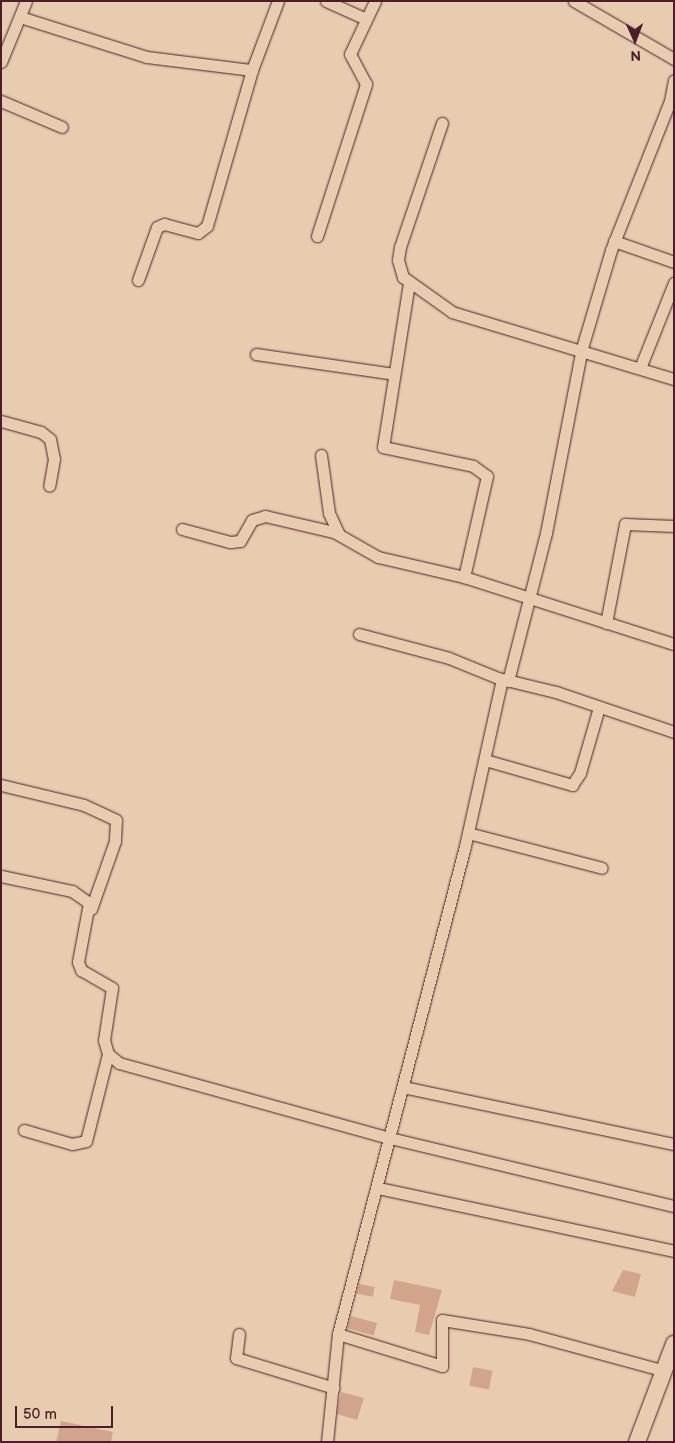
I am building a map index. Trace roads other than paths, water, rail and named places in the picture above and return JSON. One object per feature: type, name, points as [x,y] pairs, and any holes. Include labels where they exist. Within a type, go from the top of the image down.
[{"type":"street","points":[[1,62],[26,1]]},
{"type":"street","points":[[138,280],[157,227],[164,224],[198,233],[207,226],[252,70],[278,1]]},
{"type":"street","points":[[326,1],[366,19]]},
{"type":"street","points":[[317,236],[366,84],[350,54],[375,1]]},
{"type":"street","points":[[574,1],[674,59]]},
{"type":"street","points":[[20,17],[147,57],[252,70]]},
{"type":"street","points":[[326,1442],[334,1388],[331,1375],[338,1334],[378,1188],[505,680],[531,599],[582,348],[614,241],[670,101],[673,82]]},
{"type":"street","points":[[1,101],[62,127]]},
{"type":"street","points":[[442,123],[400,247],[399,272],[409,283],[452,312],[582,348],[674,379]]},
{"type":"street","points":[[614,241],[674,262]]},
{"type":"street","points":[[409,283],[383,447],[473,466],[486,476],[464,577]]},
{"type":"street","points":[[640,368],[671,297],[674,283]]},
{"type":"street","points":[[256,354],[394,374]]},
{"type":"street","points":[[1,421],[41,432],[50,439],[54,458],[49,486]]},
{"type":"street","points":[[321,455],[329,513],[339,534]]},
{"type":"street","points":[[182,529],[240,541],[252,520],[266,516],[339,534],[368,554],[464,577],[674,644]]},
{"type":"street","points":[[606,623],[625,524],[674,526]]},
{"type":"street","points":[[359,634],[449,658],[505,680],[599,707],[674,732]]},
{"type":"street","points":[[484,760],[572,786],[580,774],[599,707]]},
{"type":"street","points":[[1,785],[84,805],[116,820],[115,841],[91,909],[78,962],[81,970],[112,988],[104,1040],[108,1054],[86,1141],[67,1143],[24,1130]]},
{"type":"street","points":[[468,833],[602,868]]},
{"type":"street","points":[[1,876],[72,891],[83,896],[91,909]]},
{"type":"street","points":[[108,1054],[119,1063],[390,1138],[674,1206]]},
{"type":"street","points":[[403,1087],[674,1144]]},
{"type":"street","points":[[378,1188],[674,1251]]},
{"type":"street","points":[[338,1334],[442,1366],[442,1320],[529,1334],[665,1371]]},
{"type":"street","points":[[239,1334],[236,1358],[334,1388]]},
{"type":"street","points":[[637,1442],[674,1344]]}]
